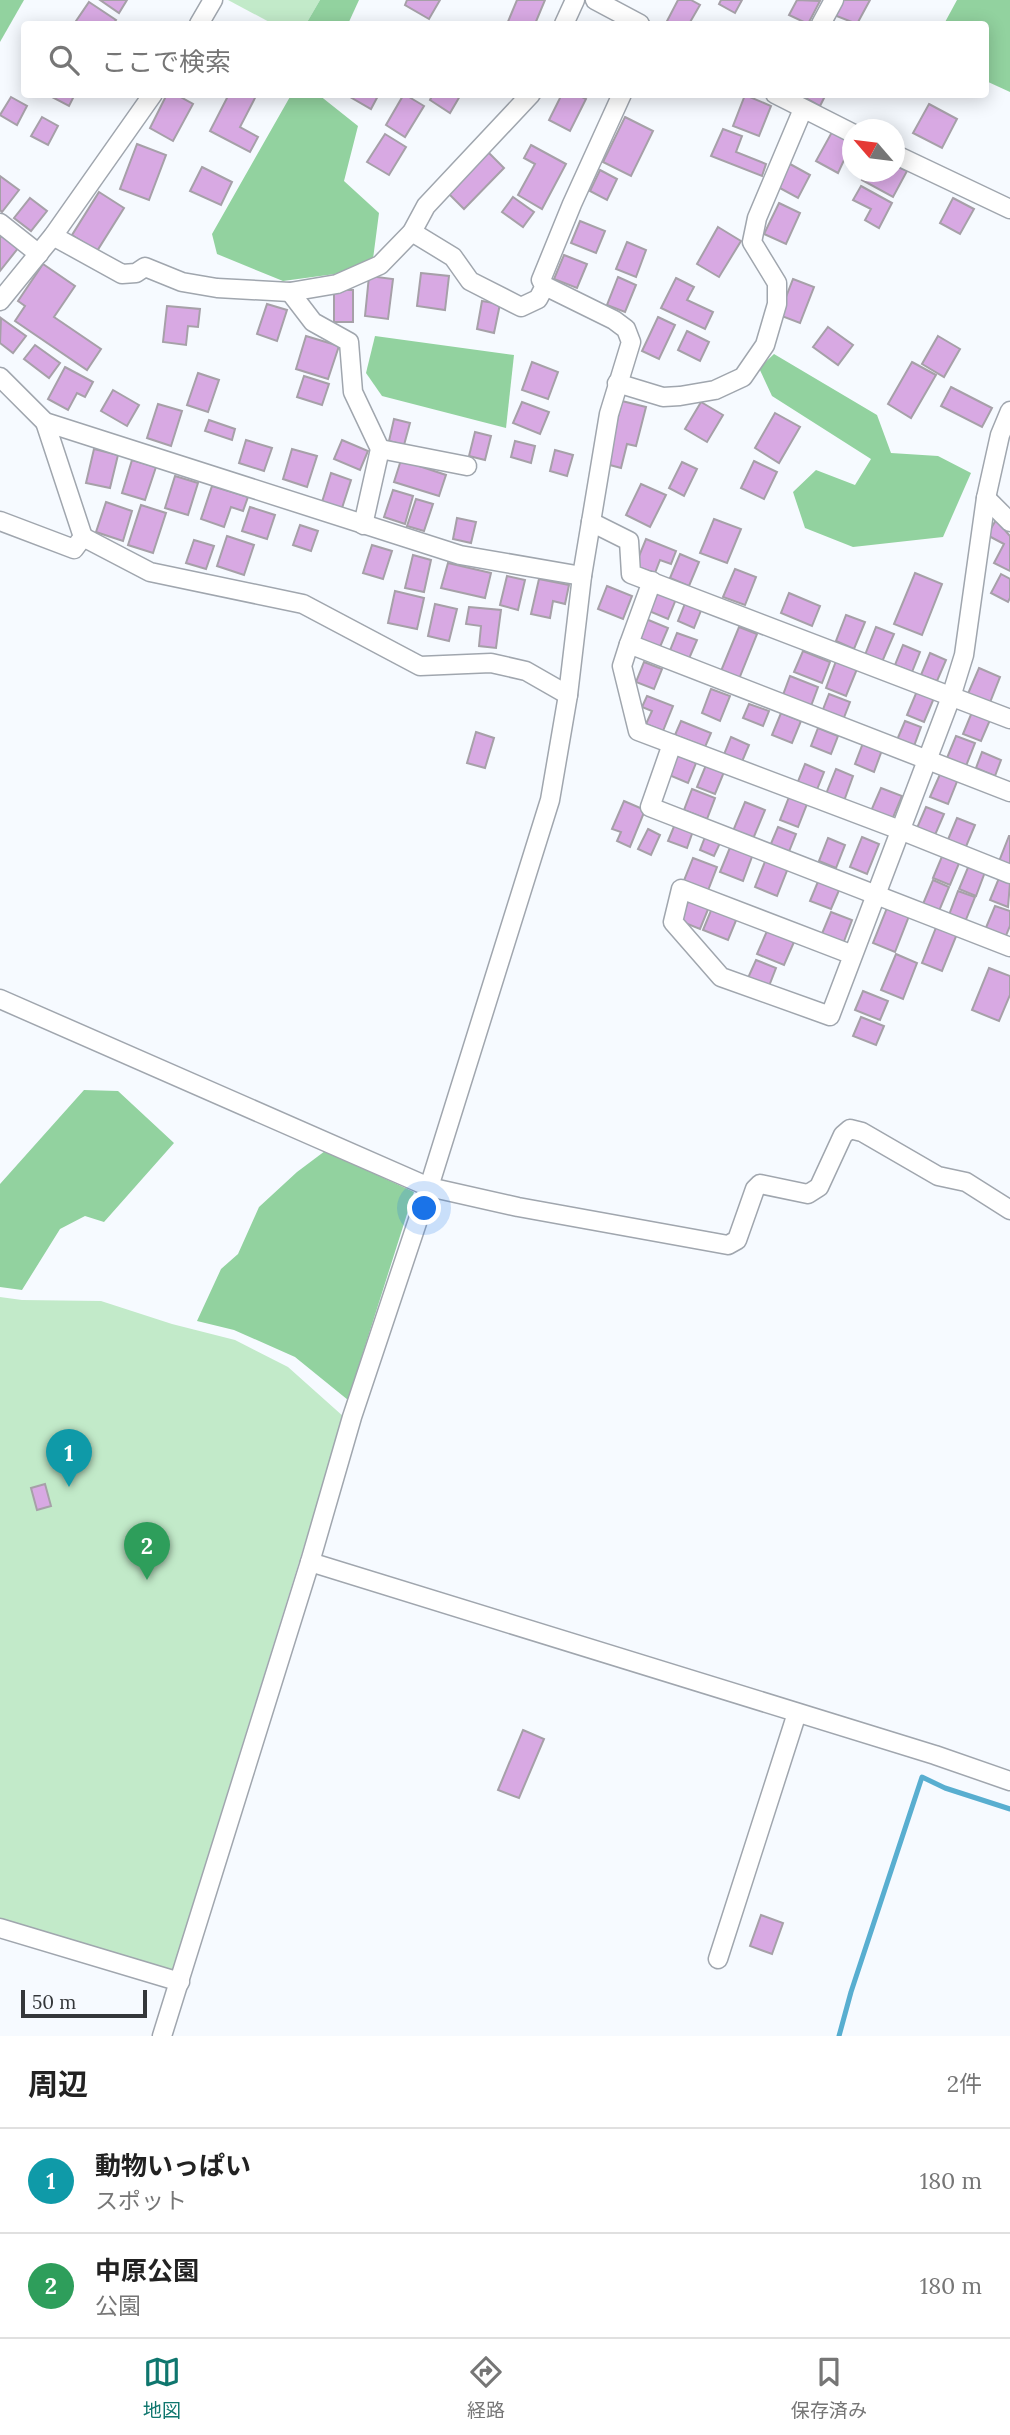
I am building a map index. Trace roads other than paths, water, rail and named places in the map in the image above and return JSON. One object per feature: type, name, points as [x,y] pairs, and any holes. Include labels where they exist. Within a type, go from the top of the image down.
[{"type":"street","points":[[201,21],[214,0]]},
{"type":"street","points":[[565,21],[575,0]]},
{"type":"street","points":[[595,0],[634,21]]},
{"type":"street","points":[[823,21],[834,0]]},
{"type":"street","points":[[0,302],[53,236],[150,98]]},
{"type":"street","points":[[53,236],[122,274],[136,273],[145,267],[182,282],[216,288],[290,292],[337,284],[380,265],[412,232],[426,206],[527,98]]},
{"type":"street","points":[[162,2036],[310,1562],[352,1417],[429,1187],[551,800],[568,695],[582,576],[609,414],[631,342],[626,329],[614,320],[545,286],[541,279],[620,98]]},
{"type":"street","points":[[785,98],[842,128]]},
{"type":"street","points":[[617,383],[663,397],[692,394],[715,390],[743,377],[757,360],[765,345],[777,304],[777,283],[752,242],[757,218],[803,109]]},
{"type":"street","points":[[905,159],[1010,209]]},
{"type":"street","points":[[0,223],[39,254]]},
{"type":"street","points":[[412,232],[453,257],[470,281],[521,307],[538,299],[545,286]]},
{"type":"street","points":[[290,292],[313,322],[349,342],[353,392],[380,449],[363,525]]},
{"type":"street","points":[[0,377],[45,422],[83,537],[150,572],[303,604],[420,666],[491,663],[526,671],[568,695]]},
{"type":"street","points":[[853,955],[681,889],[673,922],[721,976],[830,1016],[951,697],[964,655],[986,498],[1000,435],[1010,411]]},
{"type":"street","points":[[45,422],[460,555],[582,576]]},
{"type":"street","points":[[380,449],[467,466]]},
{"type":"street","points":[[986,498],[1010,522]]},
{"type":"street","points":[[0,522],[74,549],[83,537]]},
{"type":"street","points":[[591,522],[629,541],[631,573],[1010,719]]},
{"type":"street","points":[[652,581],[622,666],[638,731],[1010,874]]},
{"type":"street","points":[[629,644],[1010,792]]},
{"type":"street","points":[[672,744],[650,807],[1010,947]]},
{"type":"street","points":[[0,999],[429,1187],[518,1207],[728,1245],[737,1240],[755,1189],[760,1184],[808,1194],[819,1187],[843,1135],[850,1129],[862,1132],[938,1176],[966,1182],[1010,1210]]},
{"type":"street","points":[[310,1562],[935,1755],[1010,1781]]},
{"type":"street","points":[[718,1959],[797,1713]]},
{"type":"street","points":[[0,1928],[180,1982]]},
{"type":"waterway","points":[[839,2036],[922,1777],[945,1788],[1010,1809]]},
{"type":"place","name":"動物いっぱい","points":[[69,1487]]},
{"type":"place","name":"中原公園","points":[[147,1580]]}]
